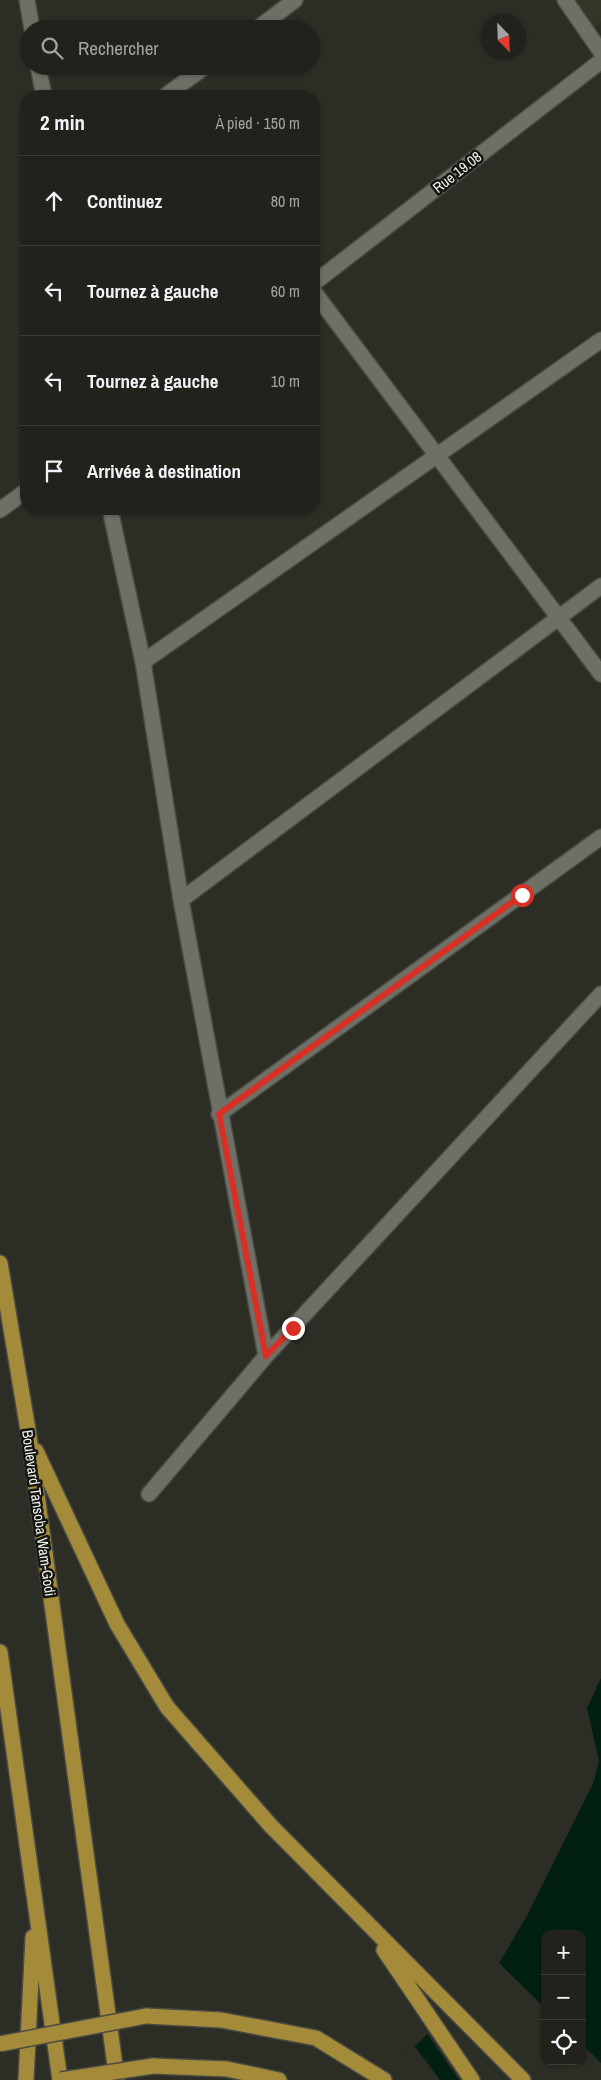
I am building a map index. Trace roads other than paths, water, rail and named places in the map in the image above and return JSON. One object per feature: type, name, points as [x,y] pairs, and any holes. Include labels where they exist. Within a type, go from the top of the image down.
[{"type":"main road","name":"Boulevard Tansoba Wam-Godi","points":[[0,1263],[29,1436],[117,2080]]},
{"type":"main road","points":[[29,1436],[117,1624],[167,1707],[271,1826],[523,2080]]},
{"type":"main road","points":[[0,1658],[61,2080],[153,2066],[227,2069],[280,2080]]},
{"type":"main road","points":[[26,2080],[35,1901]]},
{"type":"main road","points":[[362,1918],[472,2080]]},
{"type":"main road","points":[[0,2044],[146,2016],[221,2020],[316,2038],[383,2078]]},
{"type":"street","points":[[27,0],[30,20]]},
{"type":"street","points":[[268,20],[295,0]]},
{"type":"street","points":[[565,0],[601,52]]},
{"type":"street","name":"Rue 19.08","points":[[320,278],[601,61]]},
{"type":"street","points":[[40,75],[43,90]]},
{"type":"street","points":[[174,90],[194,75]]},
{"type":"street","points":[[320,300],[601,674]]},
{"type":"street","points":[[143,662],[437,458],[601,340]]},
{"type":"street","points":[[0,510],[20,496]]},
{"type":"street","points":[[111,515],[143,662],[180,900],[266,1356]]},
{"type":"street","points":[[180,900],[601,586]]},
{"type":"street","points":[[219,1114],[601,837]]},
{"type":"street","points":[[149,1494],[266,1356],[601,994]]}]
